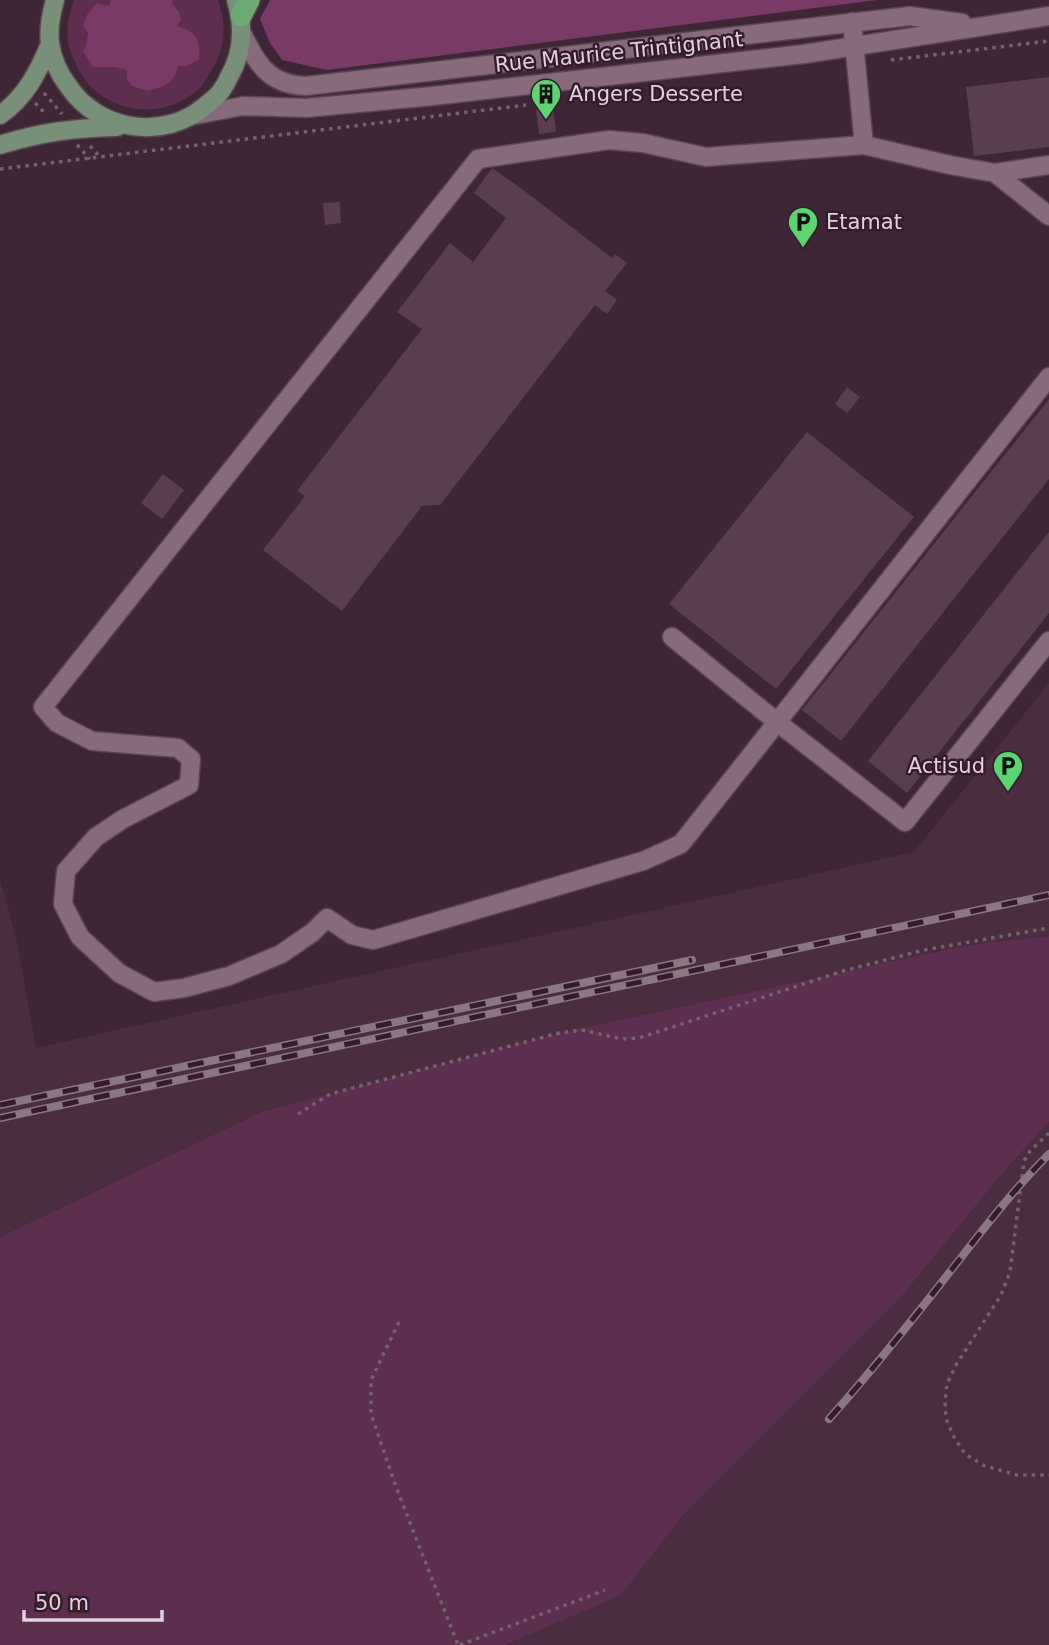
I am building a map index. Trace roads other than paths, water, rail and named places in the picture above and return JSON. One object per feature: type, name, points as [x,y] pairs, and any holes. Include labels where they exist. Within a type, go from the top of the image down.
[{"type":"main road","points":[[54,0],[50,44],[59,73],[77,99],[102,117],[131,127]]},
{"type":"main road","points":[[0,145],[52,131],[75,128],[164,127],[195,115],[220,94],[236,65],[243,10]]},
{"type":"main road","points":[[0,115],[10,108],[35,78],[50,44]]},
{"type":"street","name":"Rue Maurice Trintignant","points":[[243,10],[256,61],[267,73],[291,86],[910,16],[960,23],[1048,16]]},
{"type":"street","name":"Rue Maurice Trintignant","points":[[195,115],[243,106],[306,108],[420,97],[804,54],[1048,16]]},
{"type":"street","points":[[852,22],[864,145]]},
{"type":"street","points":[[1049,165],[995,173],[864,145],[706,157],[643,143],[609,140],[478,159],[43,708],[57,723],[92,741],[178,748],[191,760],[189,785],[123,819],[96,837],[66,871],[63,904],[80,937],[119,973],[154,992],[184,988],[229,976],[281,954],[313,932],[327,918],[352,935],[373,940],[643,861],[681,844],[1049,377]]},
{"type":"street","points":[[995,173],[1049,216]]},
{"type":"street","points":[[672,637],[905,822],[1049,641]]},
{"type":"railway","points":[[0,1118],[1049,895]]},
{"type":"railway","points":[[0,1105],[692,960]]},
{"type":"railway","points":[[829,1419],[997,1212],[1049,1154]]},
{"type":"place","name":"Angers Desserte","points":[[546,121]]},
{"type":"place","name":"Etamat","points":[[803,249]]},
{"type":"place","name":"Actisud","points":[[1008,793]]}]
